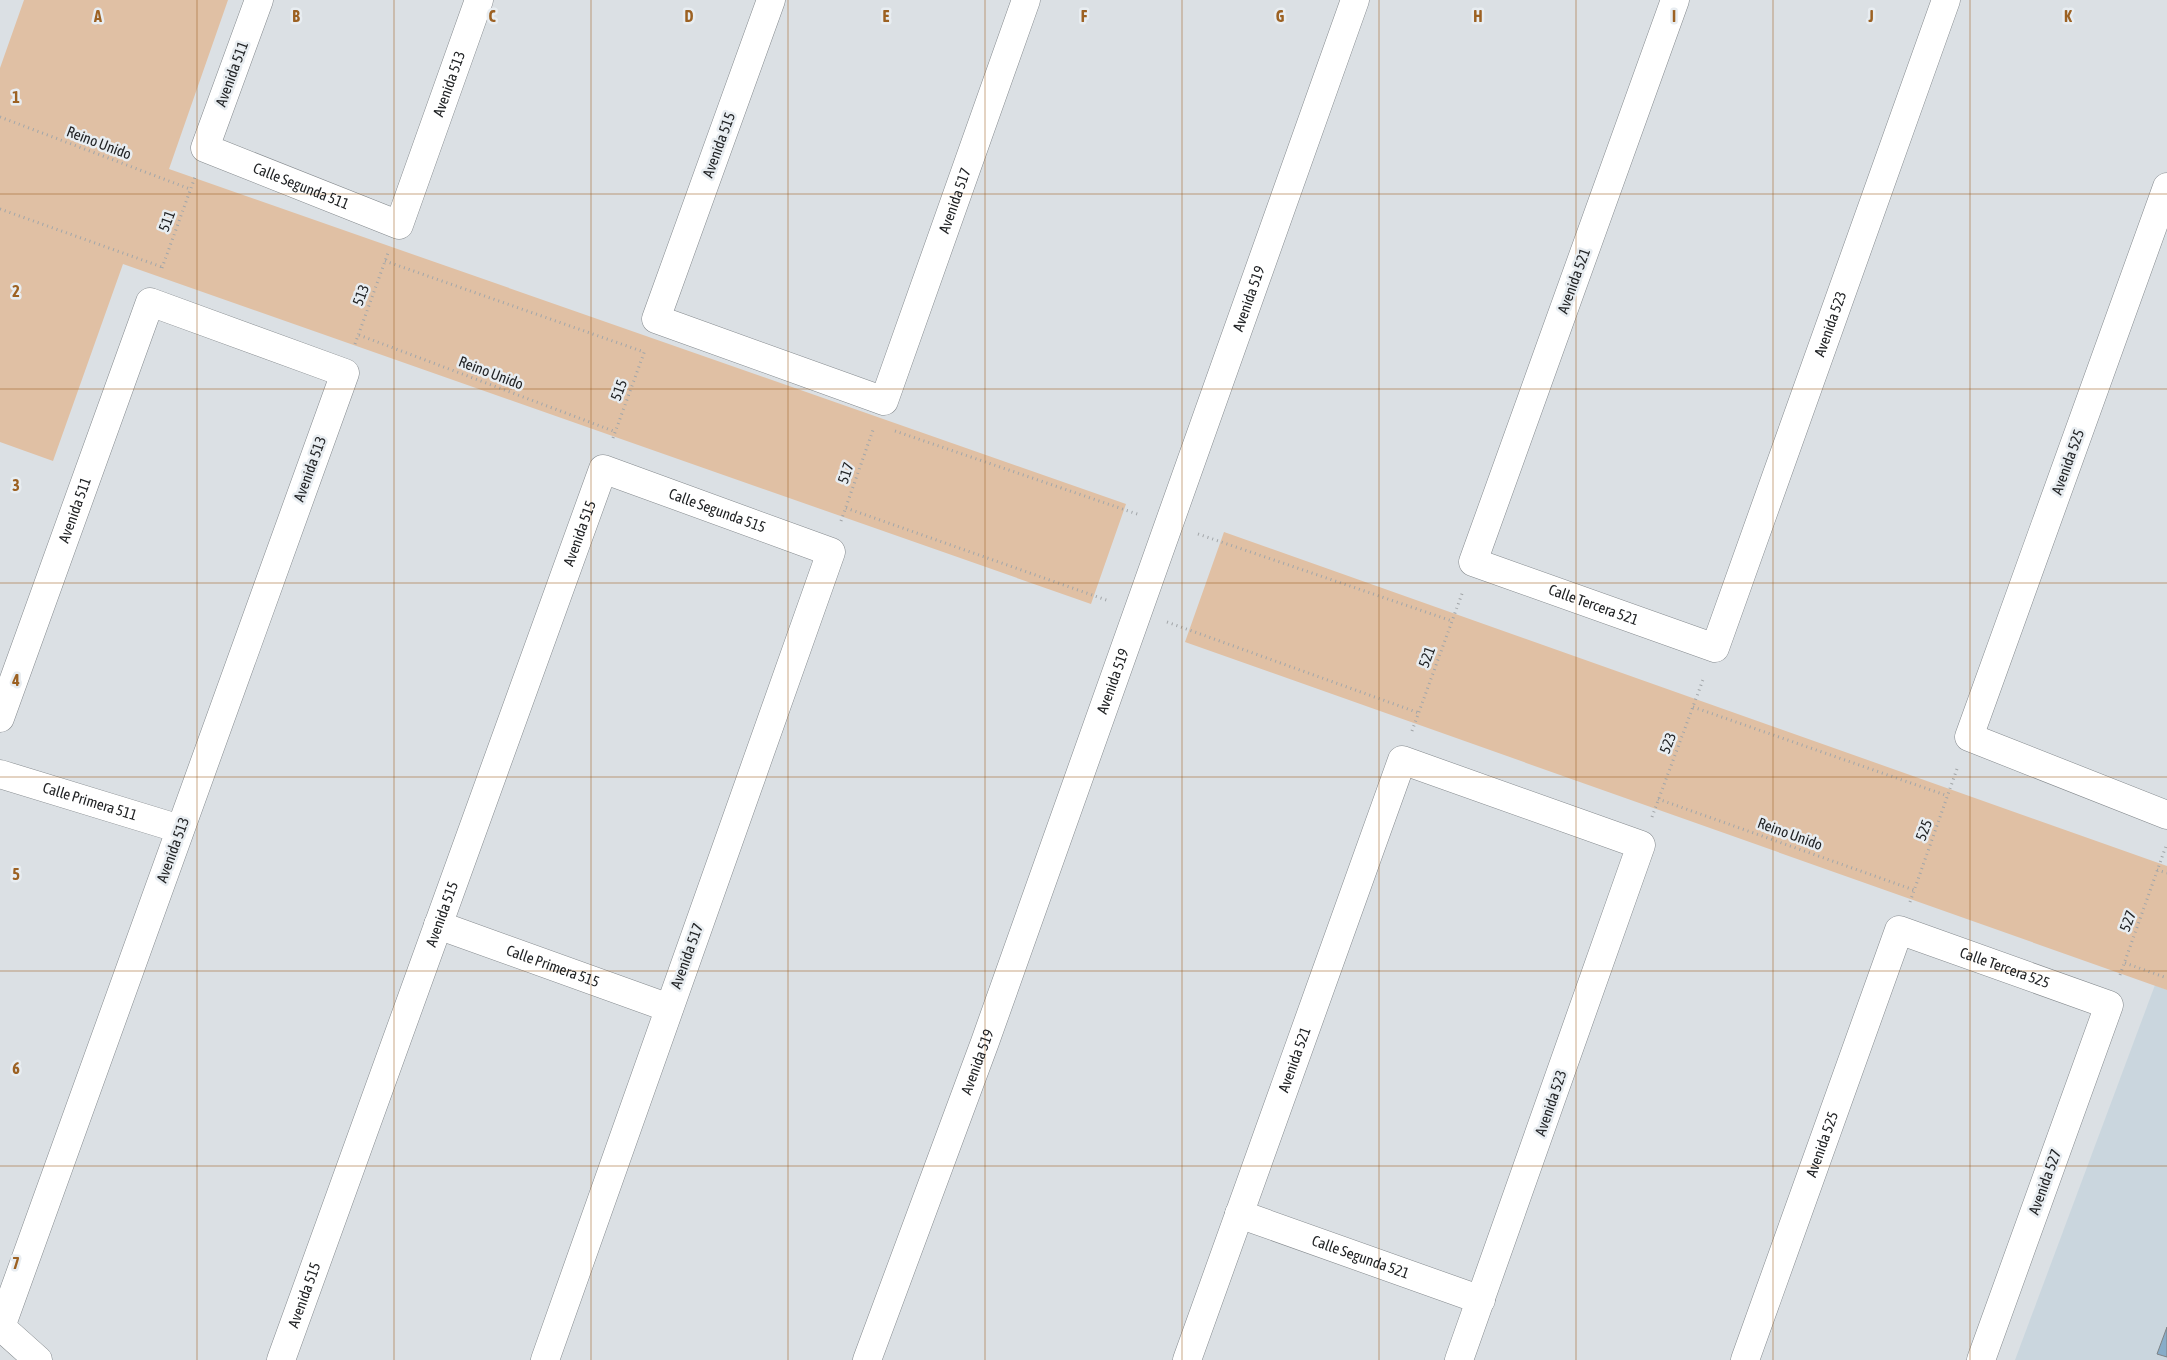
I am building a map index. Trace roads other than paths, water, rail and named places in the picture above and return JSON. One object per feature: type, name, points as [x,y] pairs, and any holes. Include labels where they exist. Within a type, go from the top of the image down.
[{"type":"street","name":"Avenida 511","points":[[205,148],[258,0]]},
{"type":"street","name":"Avenida 513","points":[[399,225],[480,0]]},
{"type":"street","name":"Avenida 515","points":[[771,0],[656,319],[884,401]]},
{"type":"street","name":"Avenida 517","points":[[884,401],[1026,0]]},
{"type":"street","name":"Avenida 519","points":[[867,1360],[985,1042],[1355,0]]},
{"type":"street","name":"Avenida 521","points":[[1473,562],[1674,0]]},
{"type":"street","name":"Avenida 523","points":[[1715,648],[1946,0]]},
{"type":"street","name":"Calle Segunda 511","points":[[205,148],[399,225]]},
{"type":"street","name":"Avenida 525","points":[[2167,187],[1969,737],[2167,815]]},
{"type":"street","name":"Avenida 511","points":[[0,718],[150,302],[345,373]]},
{"type":"street","name":"Avenida 513","points":[[1,1326],[345,373]]},
{"type":"street","name":"Avenida 515","points":[[281,1360],[603,469]]},
{"type":"street","name":"Calle Segunda 515","points":[[603,469],[831,552]]},
{"type":"street","name":"Avenida 517","points":[[545,1360],[831,552]]},
{"type":"street","name":"Calle Tercera 521","points":[[1473,562],[1715,648]]},
{"type":"street","name":"Avenida 521","points":[[1187,1360],[1402,760]]},
{"type":"street","name":"Avenida 523","points":[[1402,760],[1641,846],[1459,1360]]},
{"type":"street","name":"Calle Primera 511","points":[[0,774],[180,829]]},
{"type":"street","name":"Calle Primera 515","points":[[438,925],[669,1008]]},
{"type":"street","name":"Avenida 525","points":[[1745,1360],[1899,930]]},
{"type":"street","name":"Calle Tercera 525","points":[[1899,930],[2109,1005]]},
{"type":"street","name":"Avenida 527","points":[[1981,1360],[2109,1005]]},
{"type":"street","name":"Calle Segunda 521","points":[[1239,1214],[1481,1300]]},
{"type":"street","points":[[1,1326],[38,1360]]}]
